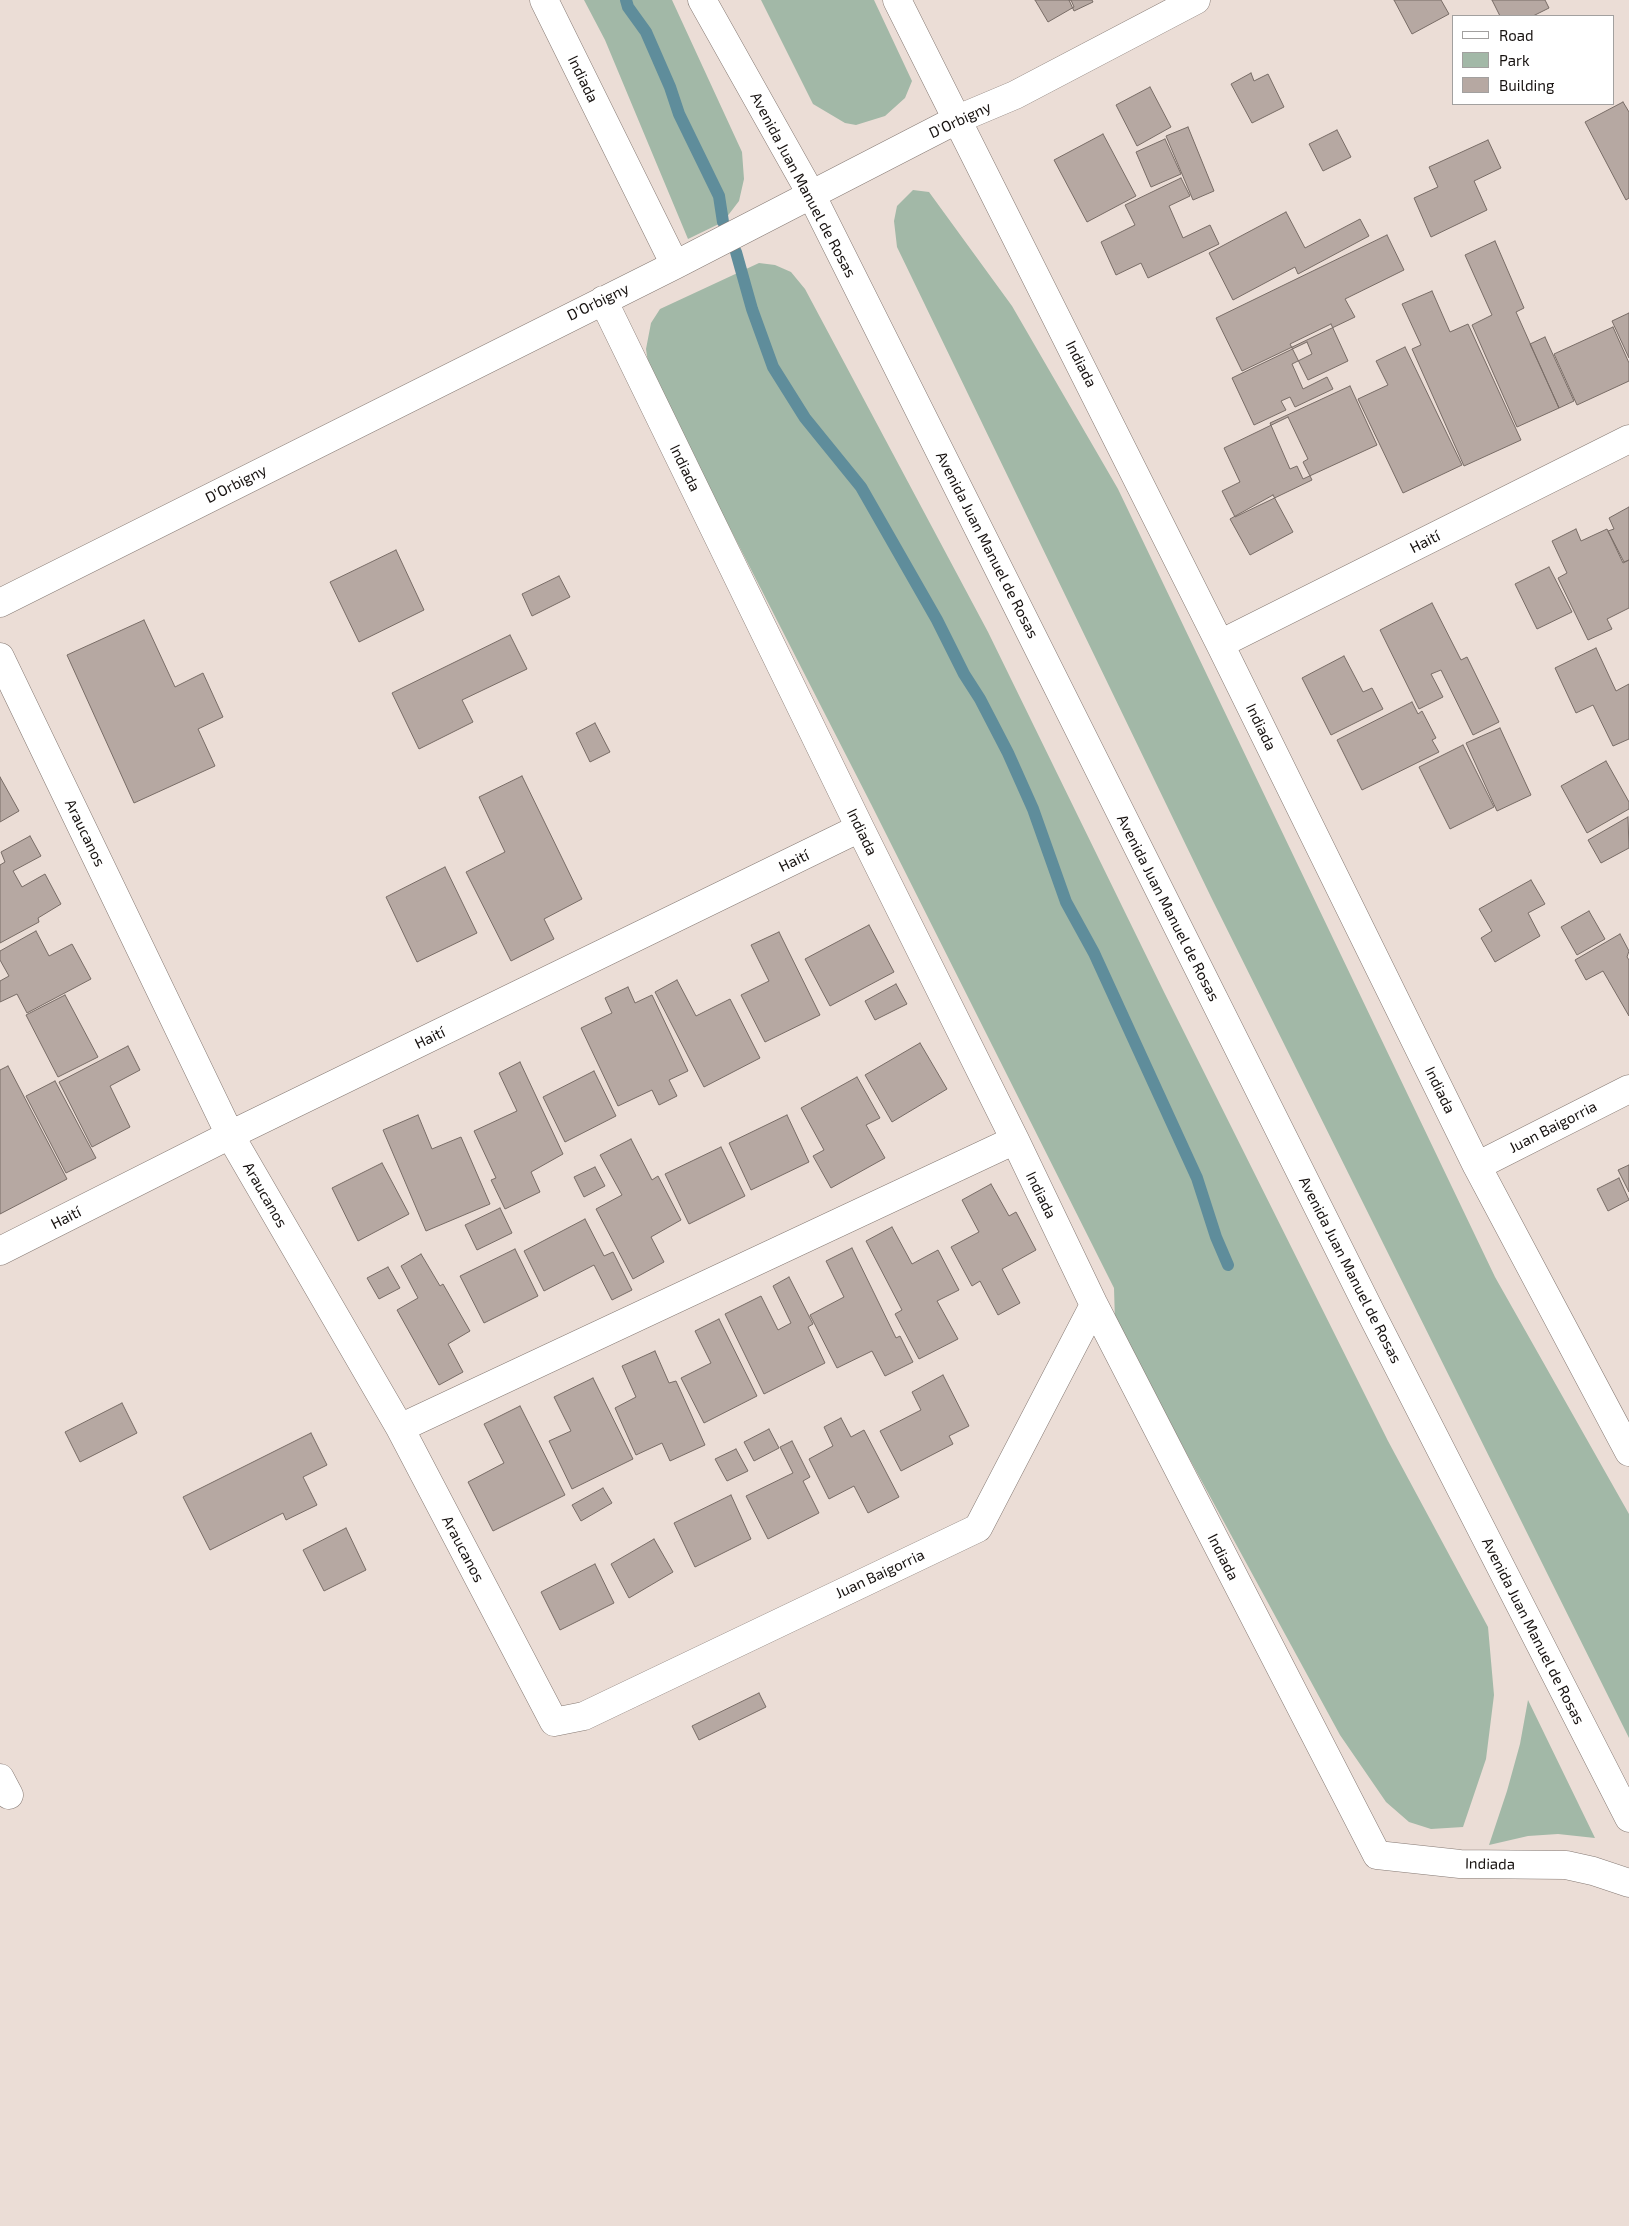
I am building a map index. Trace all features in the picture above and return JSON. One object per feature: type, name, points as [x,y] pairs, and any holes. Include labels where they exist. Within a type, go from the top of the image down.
[{"type":"street","name":"Indiada","points":[[544,0],[675,264]]},
{"type":"street","name":"Avenida Juan Manuel de Rosas","points":[[702,0],[811,194],[1375,1321],[1629,1818]]},
{"type":"street","name":"Indiada","points":[[897,0],[1220,644],[1477,1166],[1629,1452]]},
{"type":"street","name":"D'Orbigny","points":[[0,603],[675,264],[958,119],[1015,95],[1196,0]]},
{"type":"street","name":"Indiada","points":[[603,300],[1094,1305],[1377,1855],[1460,1864],[1566,1866],[1593,1871],[1629,1883]]},
{"type":"street","name":"Haití","points":[[1220,644],[1629,439]]},
{"type":"street","name":"Araucanos","points":[[0,657],[230,1136],[400,1428],[554,1722]]},
{"type":"street","name":"Haití","points":[[0,1251],[230,1136],[860,828]]},
{"type":"street","name":"Juan Baigorria","points":[[1477,1166],[1629,1089]]},
{"type":"street","points":[[400,1428],[1015,1140]]},
{"type":"street","name":"Juan Baigorria","points":[[554,1722],[584,1716],[978,1528],[1094,1305]]},
{"type":"green space","points":[[584,0],[672,0],[742,152],[744,179],[739,201],[723,222],[688,239],[605,40]]},
{"type":"green space","points":[[761,0],[874,0],[912,81],[905,98],[885,116],[856,125],[845,123],[813,104]]},
{"type":"green space","points":[[913,190],[929,192],[1012,306],[1118,489],[1495,1277],[1629,1514],[1629,1738],[1211,897],[897,247],[894,221],[897,206]]},
{"type":"green space","points":[[759,263],[775,265],[791,272],[805,289],[988,632],[1163,990],[1388,1441],[1488,1627],[1494,1695],[1486,1759],[1463,1827],[1431,1829],[1409,1822],[1386,1802],[1340,1735],[1115,1322],[1114,1288],[871,804],[649,370],[646,349],[651,323],[660,309]]},
{"type":"green space","points":[[1528,1700],[1595,1838],[1558,1834],[1528,1836],[1489,1845],[1520,1744]]},
{"type":"building","points":[[1035,0],[1071,0],[1074,7],[1048,22]]},
{"type":"building","points":[[1069,0],[1092,0],[1093,2],[1074,11]]},
{"type":"building","points":[[1394,0],[1441,0],[1449,14],[1412,34]]},
{"type":"building","points":[[1492,0],[1545,0],[1549,8],[1535,15],[1500,15]]},
{"type":"building","points":[[1251,73],[1254,81],[1268,74],[1284,107],[1252,123],[1231,84]]},
{"type":"building","points":[[1150,87],[1171,127],[1137,146],[1116,105]]},
{"type":"building","points":[[1623,102],[1629,112],[1629,198],[1626,200],[1585,122]]},
{"type":"building","points":[[1188,127],[1214,191],[1193,200],[1166,136]]},
{"type":"building","points":[[1337,130],[1351,157],[1323,171],[1309,144]]},
{"type":"building","points":[[1103,134],[1136,196],[1087,222],[1054,160]]},
{"type":"building","points":[[1165,139],[1181,174],[1151,187],[1136,152]]},
{"type":"building","points":[[1488,140],[1501,168],[1474,181],[1487,210],[1431,237],[1414,198],[1438,187],[1429,167]]},
{"type":"building","points":[[1181,178],[1190,196],[1169,206],[1183,238],[1210,225],[1219,244],[1148,278],[1141,263],[1116,275],[1101,242],[1135,225],[1125,205]]},
{"type":"building","points":[[1286,212],[1305,248],[1360,219],[1369,236],[1298,274],[1295,267],[1233,300],[1209,253]]},
{"type":"building","points":[[1387,235],[1404,270],[1345,299],[1355,317],[1242,371],[1216,318]]},
{"type":"building","points":[[1495,241],[1524,308],[1516,312],[1559,408],[1517,427],[1472,325],[1492,315],[1465,255]]},
{"type":"building","points":[[1432,291],[1450,332],[1468,324],[1521,440],[1464,466],[1412,349],[1421,345],[1402,304]]},
{"type":"building","points":[[1629,313],[1629,358],[1612,321]]},
{"type":"building","points":[[1331,324],[1348,361],[1308,380],[1290,344]]},
{"type":"building","points":[[1613,327],[1629,363],[1629,381],[1577,405],[1554,354]]},
{"type":"building","points":[[1545,337],[1574,401],[1559,408],[1530,344]]},
{"type":"building","points":[[1307,342],[1312,354],[1292,364],[1303,389],[1327,377],[1333,389],[1295,407],[1290,397],[1281,401],[1286,410],[1254,425],[1232,378]]},
{"type":"building","points":[[1405,347],[1462,465],[1403,493],[1358,399],[1388,385],[1376,361]]},
{"type":"building","points":[[1350,386],[1377,445],[1303,479],[1297,466],[1290,469],[1270,423]]},
{"type":"building","points":[[1288,417],[1308,459],[1303,462],[1312,480],[1235,517],[1222,491],[1240,482],[1224,448]]},
{"type":"building","points":[[1273,495],[1293,532],[1250,555],[1230,519]]},
{"type":"building","points":[[1629,507],[1629,560],[1624,562],[1608,531],[1614,529],[1609,518]]},
{"type":"building","points":[[1576,529],[1581,541],[1607,529],[1623,563],[1629,560],[1629,608],[1607,619],[1612,629],[1588,640],[1558,578],[1567,573],[1552,541]]},
{"type":"building","points":[[396,550],[424,610],[359,642],[330,582]]},
{"type":"building","points":[[1549,567],[1572,612],[1537,629],[1515,584]]},
{"type":"building","points":[[559,576],[570,597],[532,616],[522,594]]},
{"type":"building","points":[[1432,603],[1461,660],[1467,657],[1499,722],[1473,735],[1441,670],[1431,674],[1443,697],[1419,709],[1380,630]]},
{"type":"building","points":[[144,620],[175,687],[203,673],[223,717],[198,729],[215,766],[134,803],[67,655]]},
{"type":"building","points":[[510,635],[527,669],[462,700],[473,722],[419,749],[392,693]]},
{"type":"building","points":[[1596,648],[1616,691],[1629,684],[1629,739],[1613,746],[1593,705],[1576,713],[1555,668]]},
{"type":"building","points":[[1344,656],[1363,692],[1372,688],[1383,709],[1331,735],[1302,678]]},
{"type":"building","points":[[1412,702],[1418,714],[1422,711],[1436,738],[1432,740],[1439,752],[1362,790],[1337,740]]},
{"type":"building","points":[[595,723],[610,752],[590,762],[576,733]]},
{"type":"building","points":[[1500,728],[1531,795],[1497,811],[1466,743]]},
{"type":"building","points":[[1463,745],[1494,807],[1450,829],[1419,767]]},
{"type":"building","points":[[1606,761],[1629,802],[1629,809],[1587,833],[1561,786]]},
{"type":"building","points":[[522,776],[582,899],[544,919],[554,939],[511,961],[466,872],[505,852],[479,797]]},
{"type":"building","points":[[0,777],[19,811],[0,822]]},
{"type":"building","points":[[1628,817],[1629,848],[1601,863],[1588,840]]},
{"type":"building","points":[[30,836],[41,856],[13,871],[22,887],[45,874],[61,904],[38,918],[39,922],[0,943],[0,865],[5,862],[1,852]]},
{"type":"building","points":[[445,867],[477,933],[417,962],[386,897]]},
{"type":"building","points":[[1531,880],[1545,904],[1528,913],[1540,936],[1495,962],[1481,938],[1492,931],[1479,909]]},
{"type":"building","points":[[1589,911],[1605,939],[1577,955],[1561,927]]},
{"type":"building","points":[[869,925],[894,972],[830,1006],[805,959]]},
{"type":"building","points":[[36,931],[49,956],[72,944],[91,979],[27,1013],[17,994],[0,1002],[0,981],[9,976],[0,960],[0,951]]},
{"type":"building","points":[[779,932],[820,1015],[765,1042],[741,995],[769,981],[751,945]]},
{"type":"building","points":[[1620,934],[1629,951],[1627,957],[1629,960],[1629,1016],[1603,971],[1586,980],[1575,960]]},
{"type":"building","points":[[677,980],[696,1016],[730,999],[760,1058],[704,1087],[655,992]]},
{"type":"building","points":[[896,984],[907,1004],[875,1020],[865,1001]]},
{"type":"building","points":[[628,987],[635,1003],[652,995],[688,1071],[669,1080],[677,1096],[659,1105],[652,1090],[618,1106],[581,1028],[612,1013],[605,998]]},
{"type":"building","points":[[65,995],[98,1057],[58,1077],[26,1015]]},
{"type":"building","points":[[920,1043],[947,1089],[892,1122],[865,1075]]},
{"type":"building","points":[[128,1046],[140,1070],[110,1086],[130,1127],[92,1147],[59,1082]]},
{"type":"building","points":[[520,1062],[563,1154],[531,1172],[540,1192],[505,1209],[491,1180],[496,1178],[474,1131],[517,1111],[499,1073]]},
{"type":"building","points":[[8,1066],[67,1179],[0,1214],[0,1070]]},
{"type":"building","points":[[594,1071],[616,1116],[565,1142],[543,1097]]},
{"type":"building","points":[[857,1077],[880,1118],[866,1125],[885,1158],[831,1188],[813,1156],[824,1150],[801,1108]]},
{"type":"building","points":[[55,1081],[96,1158],[66,1173],[26,1096]]},
{"type":"building","points":[[418,1115],[432,1149],[461,1137],[490,1204],[426,1231],[383,1130]]},
{"type":"building","points":[[787,1115],[809,1162],[751,1190],[729,1143]]},
{"type":"building","points":[[631,1139],[652,1180],[658,1176],[681,1220],[651,1237],[664,1262],[633,1279],[596,1209],[622,1195],[600,1155]]},
{"type":"building","points":[[721,1147],[745,1196],[689,1224],[665,1174]]},
{"type":"building","points":[[382,1163],[409,1214],[358,1241],[332,1188]]},
{"type":"building","points":[[1629,1165],[1629,1192],[1618,1170]]},
{"type":"building","points":[[595,1167],[605,1186],[584,1197],[574,1177]]},
{"type":"building","points":[[1619,1178],[1629,1200],[1608,1211],[1597,1189]]},
{"type":"building","points":[[991,1184],[1009,1216],[1016,1212],[1036,1250],[1002,1269],[1020,1303],[998,1315],[980,1281],[972,1286],[951,1247],[979,1232],[962,1200]]},
{"type":"building","points":[[500,1208],[512,1233],[477,1250],[465,1225]]},
{"type":"building","points":[[585,1219],[604,1256],[613,1252],[632,1290],[612,1300],[594,1265],[544,1291],[524,1251]]},
{"type":"building","points":[[892,1227],[912,1264],[938,1250],[959,1290],[937,1301],[958,1339],[919,1359],[895,1314],[902,1310],[866,1241]]},
{"type":"building","points":[[852,1248],[896,1338],[900,1336],[913,1362],[885,1376],[872,1351],[837,1368],[810,1315],[844,1297],[826,1261]]},
{"type":"building","points":[[515,1249],[538,1296],[484,1323],[460,1276]]},
{"type":"building","points":[[421,1254],[440,1286],[443,1284],[470,1331],[448,1344],[463,1372],[439,1385],[397,1310],[418,1298],[401,1266]]},
{"type":"building","points":[[388,1267],[400,1288],[379,1299],[367,1278]]},
{"type":"building","points":[[789,1277],[813,1324],[808,1327],[825,1363],[764,1394],[725,1314],[761,1296],[778,1330],[791,1323],[773,1286]]},
{"type":"building","points":[[719,1319],[757,1396],[704,1423],[681,1378],[711,1363],[695,1331]]},
{"type":"building","points":[[655,1351],[669,1383],[676,1381],[705,1445],[670,1461],[662,1443],[636,1455],[615,1408],[636,1397],[622,1366]]},
{"type":"building","points":[[943,1375],[969,1426],[949,1436],[953,1444],[901,1471],[880,1431],[921,1410],[912,1392]]},
{"type":"building","points":[[593,1378],[633,1459],[572,1489],[549,1441],[571,1431],[554,1397]]},
{"type":"building","points":[[122,1403],[137,1433],[80,1462],[65,1432]]},
{"type":"building","points":[[520,1406],[565,1495],[493,1531],[468,1482],[504,1463],[484,1424]]},
{"type":"building","points":[[841,1418],[851,1437],[864,1430],[899,1497],[868,1513],[854,1486],[829,1499],[809,1459],[833,1446],[824,1427]]},
{"type":"building","points":[[769,1429],[779,1448],[754,1461],[744,1442]]},
{"type":"building","points":[[311,1433],[327,1465],[303,1477],[317,1505],[286,1520],[283,1513],[210,1550],[183,1497]]},
{"type":"building","points":[[792,1441],[810,1477],[803,1481],[819,1513],[768,1539],[746,1496],[793,1473],[780,1447]]},
{"type":"building","points":[[736,1449],[748,1471],[727,1481],[715,1459]]},
{"type":"building","points":[[603,1488],[612,1503],[581,1521],[572,1505]]},
{"type":"building","points":[[731,1495],[751,1539],[695,1567],[674,1523]]},
{"type":"building","points":[[346,1528],[366,1570],[324,1591],[303,1550]]},
{"type":"building","points":[[654,1539],[673,1572],[629,1598],[611,1564]]},
{"type":"building","points":[[595,1564],[614,1603],[560,1630],[541,1592]]},
{"type":"building","points":[[759,1693],[766,1707],[699,1740],[692,1726]]},
{"type":"waterway","points":[[626,0],[628,7],[646,32],[670,87],[679,114],[719,196],[723,222]]},
{"type":"waterway","points":[[736,252],[752,309],[773,367],[805,418],[861,487],[937,620],[964,674],[980,699],[1008,753],[1033,809],[1066,902],[1094,953],[1197,1178],[1216,1237],[1228,1265]]}]
